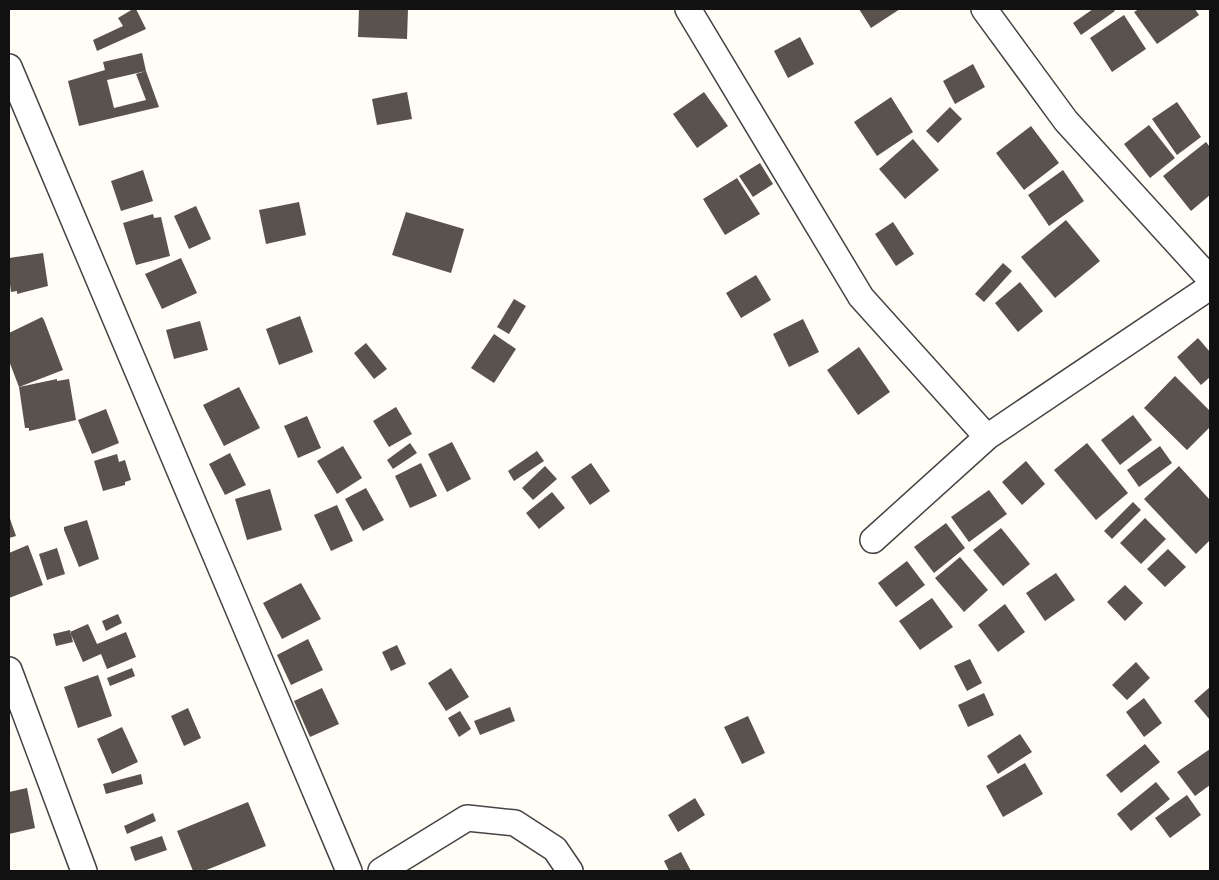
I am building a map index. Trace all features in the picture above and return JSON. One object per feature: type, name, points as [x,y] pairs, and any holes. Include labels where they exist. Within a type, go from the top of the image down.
[{"type":"street","points":[[688,9],[862,297],[986,437]]},
{"type":"street","points":[[984,9],[1066,120],[1210,279]]},
{"type":"street","points":[[9,66],[349,871]]},
{"type":"street","points":[[873,540],[986,437],[1210,287]]},
{"type":"street","points":[[9,670],[84,871]]},
{"type":"street","points":[[381,871],[467,818],[514,823],[555,848],[570,871]]},
{"type":"building","points":[[136,9],[146,29],[97,51],[93,40],[123,26],[118,18]]},
{"type":"building","points":[[359,9],[408,9],[407,39],[358,37]]},
{"type":"building","points":[[859,9],[900,9],[871,28]]},
{"type":"building","points":[[1093,9],[1113,9],[1115,11],[1081,35],[1073,23]]},
{"type":"building","points":[[1139,9],[1195,9],[1199,15],[1157,44],[1134,12]]},
{"type":"building","points":[[1124,15],[1146,49],[1112,72],[1090,38]]},
{"type":"building","points":[[800,37],[814,64],[788,78],[774,51]]},
{"type":"building","points":[[142,53],[146,71],[159,107],[79,126],[68,81],[105,70],[103,62]],"holes":[[[146,71],[136,74],[146,100],[114,108],[107,80]]]},
{"type":"building","points":[[973,64],[985,87],[955,104],[943,81]]},
{"type":"building","points":[[407,92],[412,119],[377,125],[372,99]]},
{"type":"building","points":[[704,92],[728,126],[697,148],[673,114]]},
{"type":"building","points":[[891,97],[913,132],[877,156],[854,122]]},
{"type":"building","points":[[1177,102],[1201,137],[1177,155],[1152,119]]},
{"type":"building","points":[[950,107],[962,119],[938,143],[926,131]]},
{"type":"building","points":[[1149,125],[1175,158],[1150,178],[1124,144]]},
{"type":"building","points":[[1031,126],[1059,163],[1024,190],[996,153]]},
{"type":"building","points":[[913,139],[939,170],[905,199],[879,169]]},
{"type":"building","points":[[1206,142],[1210,147],[1210,195],[1191,211],[1163,176]]},
{"type":"building","points":[[760,163],[773,184],[753,197],[739,176]]},
{"type":"building","points":[[143,170],[153,201],[121,211],[111,181]]},
{"type":"building","points":[[1063,170],[1084,201],[1049,226],[1028,195]]},
{"type":"building","points":[[737,178],[760,214],[725,235],[703,199]]},
{"type":"building","points":[[299,202],[306,235],[266,244],[259,210]]},
{"type":"building","points":[[196,206],[211,239],[189,249],[174,216]]},
{"type":"building","points":[[406,212],[464,229],[451,273],[392,255]]},
{"type":"building","points":[[153,214],[154,218],[161,217],[170,256],[136,265],[123,223]]},
{"type":"building","points":[[1066,220],[1100,261],[1055,298],[1021,257]]},
{"type":"building","points":[[893,222],[914,254],[896,266],[875,234]]},
{"type":"building","points":[[43,253],[48,286],[17,294],[17,291],[11,292],[9,258]]},
{"type":"building","points":[[181,258],[197,293],[162,309],[145,274]]},
{"type":"building","points":[[1003,263],[1012,271],[984,302],[975,294]]},
{"type":"building","points":[[756,275],[771,300],[741,318],[726,293]]},
{"type":"building","points":[[1020,282],[1043,311],[1018,332],[995,303]]},
{"type":"building","points":[[514,299],[526,306],[509,334],[497,327]]},
{"type":"building","points":[[300,316],[313,352],[279,365],[266,329]]},
{"type":"building","points":[[42,317],[63,370],[19,387],[9,361],[9,333]]},
{"type":"building","points":[[803,319],[819,352],[789,367],[773,334]]},
{"type":"building","points":[[200,321],[208,350],[174,359],[166,330]]},
{"type":"building","points":[[494,334],[516,349],[494,383],[471,368]]},
{"type":"building","points":[[1198,338],[1210,352],[1210,377],[1201,385],[1177,357]]},
{"type":"building","points":[[366,343],[387,369],[374,379],[354,353]]},
{"type":"building","points":[[859,347],[890,392],[858,415],[827,370]]},
{"type":"building","points":[[1175,376],[1210,411],[1210,427],[1187,450],[1144,408]]},
{"type":"building","points":[[57,379],[57,381],[69,379],[76,420],[29,431],[29,428],[25,428],[19,387]]},
{"type":"building","points":[[239,387],[260,428],[224,446],[203,405]]},
{"type":"building","points":[[396,407],[412,434],[389,447],[373,421]]},
{"type":"building","points":[[106,409],[119,443],[92,454],[78,420]]},
{"type":"building","points":[[1133,415],[1152,440],[1120,465],[1101,440]]},
{"type":"building","points":[[307,416],[321,448],[298,458],[284,426]]},
{"type":"building","points":[[452,442],[471,479],[447,492],[428,454]]},
{"type":"building","points":[[410,443],[417,453],[393,469],[387,460]]},
{"type":"building","points":[[1087,443],[1128,493],[1096,520],[1054,470]]},
{"type":"building","points":[[343,446],[362,478],[337,494],[317,461]]},
{"type":"building","points":[[1160,446],[1172,463],[1139,487],[1127,470]]},
{"type":"building","points":[[537,451],[544,461],[514,481],[508,471]]},
{"type":"building","points":[[230,453],[246,485],[225,495],[209,464]]},
{"type":"building","points":[[117,454],[119,462],[125,460],[131,480],[125,482],[125,485],[103,491],[94,461]]},
{"type":"building","points":[[1026,461],[1045,484],[1022,505],[1002,482]]},
{"type":"building","points":[[421,463],[437,496],[410,508],[395,476]]},
{"type":"building","points":[[591,463],[610,491],[590,505],[571,477]]},
{"type":"building","points":[[545,466],[557,479],[533,500],[522,488]]},
{"type":"building","points":[[1179,466],[1210,500],[1210,540],[1196,554],[1144,499]]},
{"type":"building","points":[[366,488],[384,520],[363,531],[345,499]]},
{"type":"building","points":[[270,489],[282,530],[247,540],[235,499]]},
{"type":"building","points":[[989,490],[1007,514],[969,542],[951,517]]},
{"type":"building","points":[[552,492],[565,508],[539,529],[526,513]]},
{"type":"building","points":[[1133,502],[1141,510],[1112,539],[1104,531]]},
{"type":"building","points":[[337,505],[353,541],[331,551],[314,515]]},
{"type":"building","points":[[9,516],[16,536],[9,538]]},
{"type":"building","points":[[1145,518],[1166,539],[1141,564],[1120,543]]},
{"type":"building","points":[[87,520],[99,559],[79,567],[64,527]]},
{"type":"building","points":[[946,523],[965,548],[934,573],[914,547]]},
{"type":"building","points":[[1001,528],[1030,564],[1003,586],[973,550]]},
{"type":"building","points":[[28,545],[43,585],[9,598],[9,553]]},
{"type":"building","points":[[57,548],[65,574],[47,580],[39,554]]},
{"type":"building","points":[[1168,549],[1186,567],[1165,587],[1147,569]]},
{"type":"building","points":[[960,557],[988,590],[964,612],[935,578]]},
{"type":"building","points":[[907,561],[925,585],[896,607],[878,583]]},
{"type":"building","points":[[1056,573],[1075,600],[1045,621],[1026,593]]},
{"type":"building","points":[[301,583],[321,619],[282,639],[263,603]]},
{"type":"building","points":[[1125,585],[1143,603],[1125,621],[1107,602]]},
{"type":"building","points":[[932,598],[953,627],[920,650],[899,621]]},
{"type":"building","points":[[1005,604],[1025,632],[998,652],[978,625]]},
{"type":"building","points":[[118,614],[122,623],[106,631],[102,621]]},
{"type":"building","points":[[88,624],[97,644],[126,632],[136,657],[107,669],[101,654],[83,662],[70,632]]},
{"type":"building","points":[[70,630],[73,642],[56,646],[53,634]]},
{"type":"building","points":[[308,639],[323,670],[291,685],[277,655]]},
{"type":"building","points":[[397,645],[406,664],[391,671],[382,652]]},
{"type":"building","points":[[970,659],[982,683],[967,691],[954,666]]},
{"type":"building","points":[[1136,662],[1150,678],[1127,700],[1112,685]]},
{"type":"building","points":[[132,668],[135,676],[110,686],[107,678]]},
{"type":"building","points":[[451,668],[469,697],[446,711],[428,683]]},
{"type":"building","points":[[98,675],[112,716],[78,728],[64,687]]},
{"type":"building","points":[[1210,687],[1210,720],[1194,701]]},
{"type":"building","points":[[322,688],[339,724],[310,737],[294,701]]},
{"type":"building","points":[[984,693],[994,715],[968,727],[958,705]]},
{"type":"building","points":[[1144,698],[1162,723],[1144,737],[1126,712]]},
{"type":"building","points":[[510,707],[515,721],[480,735],[474,721]]},
{"type":"building","points":[[188,708],[201,738],[184,746],[171,716]]},
{"type":"building","points":[[460,711],[471,729],[459,737],[448,718]]},
{"type":"building","points":[[748,716],[765,753],[742,764],[724,727]]},
{"type":"building","points":[[122,727],[138,762],[112,774],[97,739]]},
{"type":"building","points":[[1020,734],[1032,752],[998,774],[987,756]]},
{"type":"building","points":[[1145,744],[1160,762],[1121,793],[1106,775]]},
{"type":"building","points":[[1210,749],[1210,785],[1195,796],[1177,772]]},
{"type":"building","points":[[1025,763],[1043,794],[1003,817],[986,786]]},
{"type":"building","points":[[141,774],[143,784],[106,794],[103,784]]},
{"type":"building","points":[[1156,782],[1170,799],[1131,831],[1117,814]]},
{"type":"building","points":[[27,788],[35,828],[9,834],[9,792]]},
{"type":"building","points":[[1187,795],[1201,815],[1170,838],[1155,818]]},
{"type":"building","points":[[695,798],[705,815],[678,832],[668,815]]},
{"type":"building","points":[[248,802],[266,846],[204,871],[193,871],[177,831]]},
{"type":"building","points":[[153,813],[156,821],[127,834],[124,826]]},
{"type":"building","points":[[162,836],[167,850],[135,861],[130,847]]},
{"type":"building","points":[[681,852],[691,871],[669,871],[664,861]]}]
